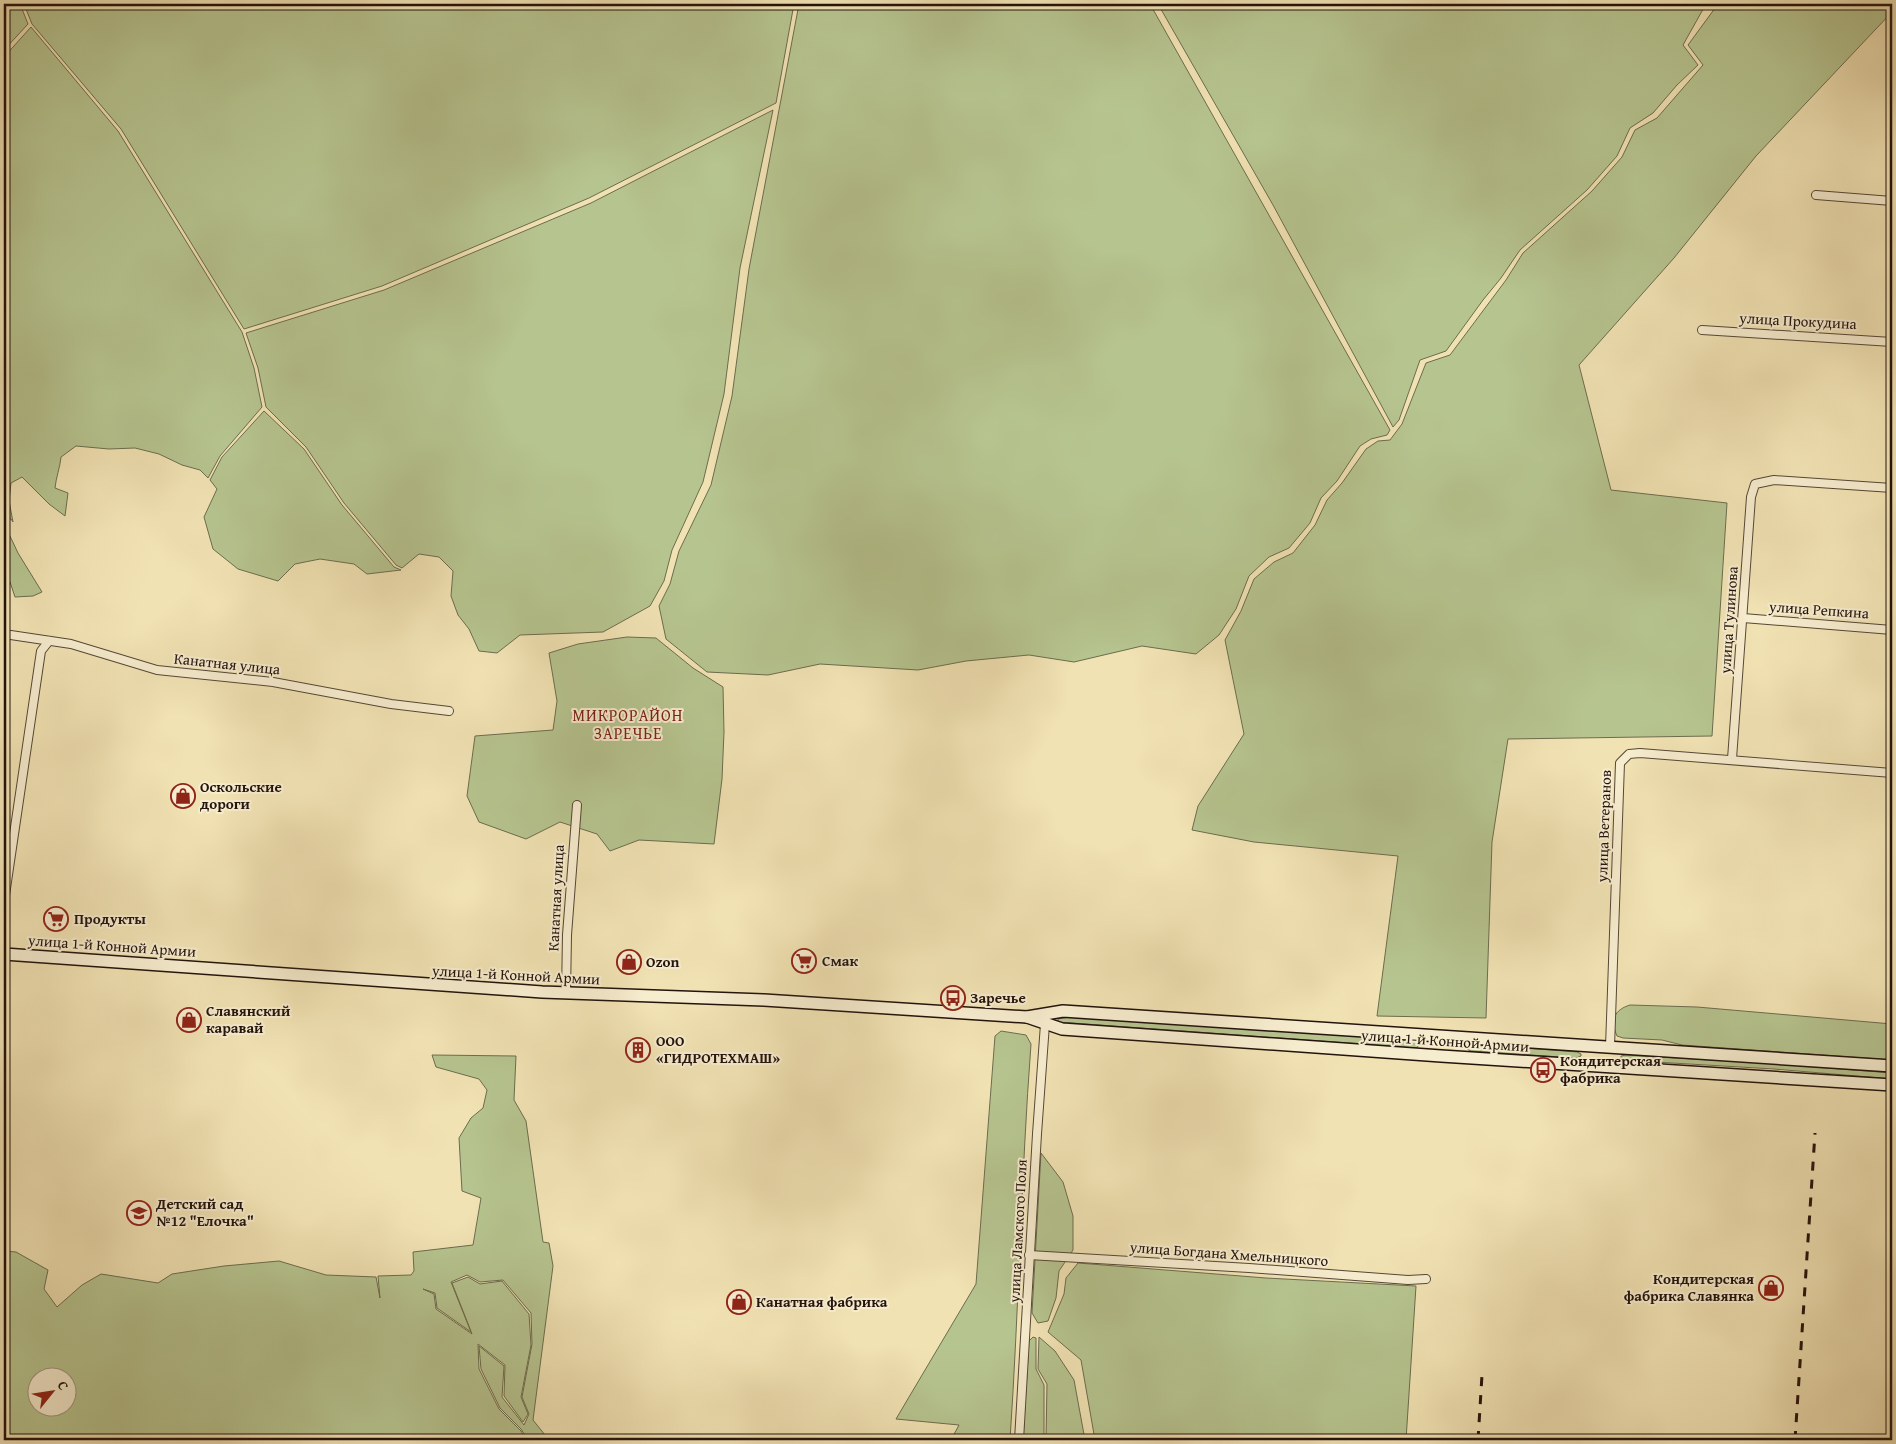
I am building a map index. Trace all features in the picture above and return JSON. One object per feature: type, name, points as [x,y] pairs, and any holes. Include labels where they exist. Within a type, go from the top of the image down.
[{"type":"main road","name":"улица 1-й Конной Армии","points":[[4,954],[275,972],[429,985],[566,993],[774,1000],[1027,1017],[1063,1011],[1892,1066]]},
{"type":"main road","name":"улица 1-й Конной Армии","points":[[1027,1017],[1062,1029],[1892,1085]]},
{"type":"main road","points":[[1445,1056],[1446,1036]]},
{"type":"main road","points":[[1604,1066],[1607,1047]]},
{"type":"street","points":[[1816,195],[1892,201]]},
{"type":"street","name":"улица Прокудина","points":[[1702,330],[1892,342]]},
{"type":"street","name":"улица Тулинова","points":[[1732,759],[1751,497],[1755,484],[1774,480],[1892,488]]},
{"type":"street","name":"улица Репкина","points":[[1743,618],[1892,630]]},
{"type":"street","name":"Канатная улица","points":[[4,634],[71,644],[157,670],[272,682],[391,704],[449,711]]},
{"type":"street","points":[[4,902],[41,651],[49,641]]},
{"type":"street","name":"улица Ветеранов","points":[[1607,1047],[1620,763],[1629,754],[1640,753],[1732,759],[1892,773]]},
{"type":"street","name":"Канатная улица","points":[[566,993],[567,935],[577,805]]},
{"type":"street","name":"улица Ламского Поля","points":[[1019,1440],[1046,1024]]},
{"type":"street","name":"улица Богдана Хмельницкого","points":[[1030,1255],[1250,1268],[1408,1280],[1426,1279]]},
{"type":"green space","points":[[4,4],[20,4],[28,24],[4,50]]},
{"type":"green space","points":[[24,4],[794,4],[776,103],[589,198],[382,286],[244,329],[121,129],[32,24]]},
{"type":"green space","points":[[799,4],[1150,4],[1390,430],[1387,435],[1371,439],[1360,446],[1337,481],[1321,498],[1310,523],[1289,548],[1269,557],[1249,576],[1236,609],[1219,635],[1196,654],[1142,646],[1074,662],[1029,655],[966,661],[918,670],[820,664],[768,675],[707,672],[666,639],[659,606],[670,584],[679,551],[711,485],[732,396],[749,269]]},
{"type":"green space","points":[[1158,4],[1706,4],[1683,45],[1698,65],[1677,85],[1653,113],[1630,128],[1617,156],[1587,190],[1520,250],[1446,351],[1420,360],[1399,420],[1393,427],[1273,205]]},
{"type":"green space","points":[[1718,4],[1892,4],[1892,12],[1756,156],[1674,258],[1579,365],[1611,490],[1727,503],[1712,736],[1508,739],[1492,842],[1486,1018],[1377,1016],[1398,856],[1254,842],[1192,830],[1198,806],[1244,734],[1225,640],[1241,611],[1254,579],[1274,562],[1293,553],[1315,525],[1327,500],[1342,483],[1366,449],[1378,441],[1390,440],[1402,424],[1426,363],[1450,355],[1506,280],[1523,253],[1592,191],[1622,157],[1635,130],[1657,118],[1703,65],[1688,45]]},
{"type":"green space","points":[[31,27],[118,131],[242,332],[254,368],[262,407],[220,456],[208,478],[200,470],[182,465],[159,454],[135,448],[109,449],[76,446],[61,457],[55,488],[68,493],[65,516],[49,504],[22,477],[11,483],[9,501],[13,522],[11,519],[4,517],[4,57]]},
{"type":"green space","points":[[773,110],[740,268],[724,394],[703,482],[672,550],[664,581],[650,606],[603,632],[520,635],[497,653],[479,651],[469,629],[458,615],[451,596],[453,571],[439,557],[419,554],[402,568],[396,565],[344,503],[306,447],[266,407],[258,368],[246,333],[384,290],[591,203]]},
{"type":"green space","points":[[264,411],[304,449],[342,505],[394,567],[401,570],[367,574],[354,564],[320,559],[295,564],[278,581],[238,569],[213,549],[204,517],[217,489],[210,480],[222,457]]},
{"type":"green space","points":[[4,531],[9,534],[18,553],[42,592],[33,596],[15,597],[4,564]]},
{"type":"green space","points":[[627,637],[656,638],[693,668],[723,687],[722,779],[714,844],[639,840],[610,851],[597,834],[560,822],[526,839],[479,822],[467,796],[475,736],[553,730],[557,701],[549,653],[578,644]]},
{"type":"green space","points":[[1630,1005],[1697,1007],[1892,1024],[1892,1060],[1682,1045],[1662,1040],[1623,1038],[1617,1036],[1614,1020],[1620,1010]]},
{"type":"green space","points":[[1070,1017],[1414,1040],[1420,1043],[1417,1048],[1058,1022],[1058,1019]]},
{"type":"green space","points":[[1001,1031],[1026,1035],[1031,1044],[1010,1440],[951,1440],[959,1425],[896,1419],[976,1284],[995,1036]]},
{"type":"green space","points":[[1471,1044],[1577,1052],[1581,1056],[1576,1058],[1470,1051],[1465,1047]]},
{"type":"green space","points":[[432,1055],[516,1056],[514,1100],[526,1121],[543,1242],[549,1243],[553,1266],[533,1420],[549,1440],[528,1440],[521,1429],[500,1408],[481,1369],[479,1346],[504,1366],[502,1397],[524,1425],[529,1414],[522,1397],[532,1344],[531,1313],[503,1280],[480,1282],[467,1275],[451,1282],[471,1332],[437,1308],[435,1293],[423,1289],[434,1294],[436,1309],[472,1334],[452,1283],[468,1277],[480,1284],[502,1281],[529,1314],[531,1345],[521,1397],[528,1414],[523,1422],[504,1396],[505,1365],[478,1344],[479,1369],[499,1409],[521,1431],[526,1440],[4,1440],[4,1251],[16,1252],[48,1270],[44,1289],[57,1307],[82,1285],[101,1274],[158,1283],[172,1274],[224,1266],[279,1261],[326,1275],[376,1277],[380,1298],[378,1276],[411,1275],[414,1271],[413,1252],[473,1245],[481,1198],[462,1191],[459,1138],[471,1118],[483,1108],[487,1090],[479,1079],[436,1067]]},
{"type":"green space","points":[[1621,1056],[1892,1073],[1892,1079],[1774,1069],[1621,1060]]},
{"type":"green space","points":[[1041,1153],[1063,1182],[1073,1216],[1073,1250],[1059,1271],[1056,1298],[1048,1321],[1038,1323],[1032,1313]]},
{"type":"green space","points":[[1078,1263],[1266,1278],[1416,1286],[1406,1440],[1095,1440],[1081,1360],[1048,1332],[1064,1294],[1066,1278]]},
{"type":"green space","points":[[1033,1337],[1036,1338],[1036,1369],[1044,1385],[1044,1440],[1023,1440],[1029,1341]]},
{"type":"green space","points":[[1039,1337],[1055,1351],[1074,1380],[1085,1440],[1046,1440],[1047,1384],[1038,1369]]},
{"type":"railway","points":[[1795,1440],[1815,1133]]},
{"type":"railway","points":[[1478,1440],[1482,1375]]},
{"type":"place","name":"Оскольские дороги","points":[[183,796]]},
{"type":"place","name":"Продукты","points":[[56,919]]},
{"type":"place","name":"Смак","points":[[804,961]]},
{"type":"place","name":"Ozon","points":[[629,962]]},
{"type":"place","name":"Заречье","points":[[953,998]]},
{"type":"place","name":"Славянский каравай","points":[[189,1020]]},
{"type":"place","name":"ООО «ГИДРОТЕХМАШ»","points":[[638,1050]]},
{"type":"place","name":"Кондитерская фабрика","points":[[1543,1070]]},
{"type":"place","name":"Детский сад №12 \"Елочка\"","points":[[139,1213]]},
{"type":"place","name":"Кондитерская фабрика Славянка","points":[[1771,1288]]},
{"type":"place","name":"Канатная фабрика","points":[[739,1302]]},
{"type":"district","name":"МИКРОРАЙОН ЗАРЕЧЬЕ","points":[[628,724]]}]
